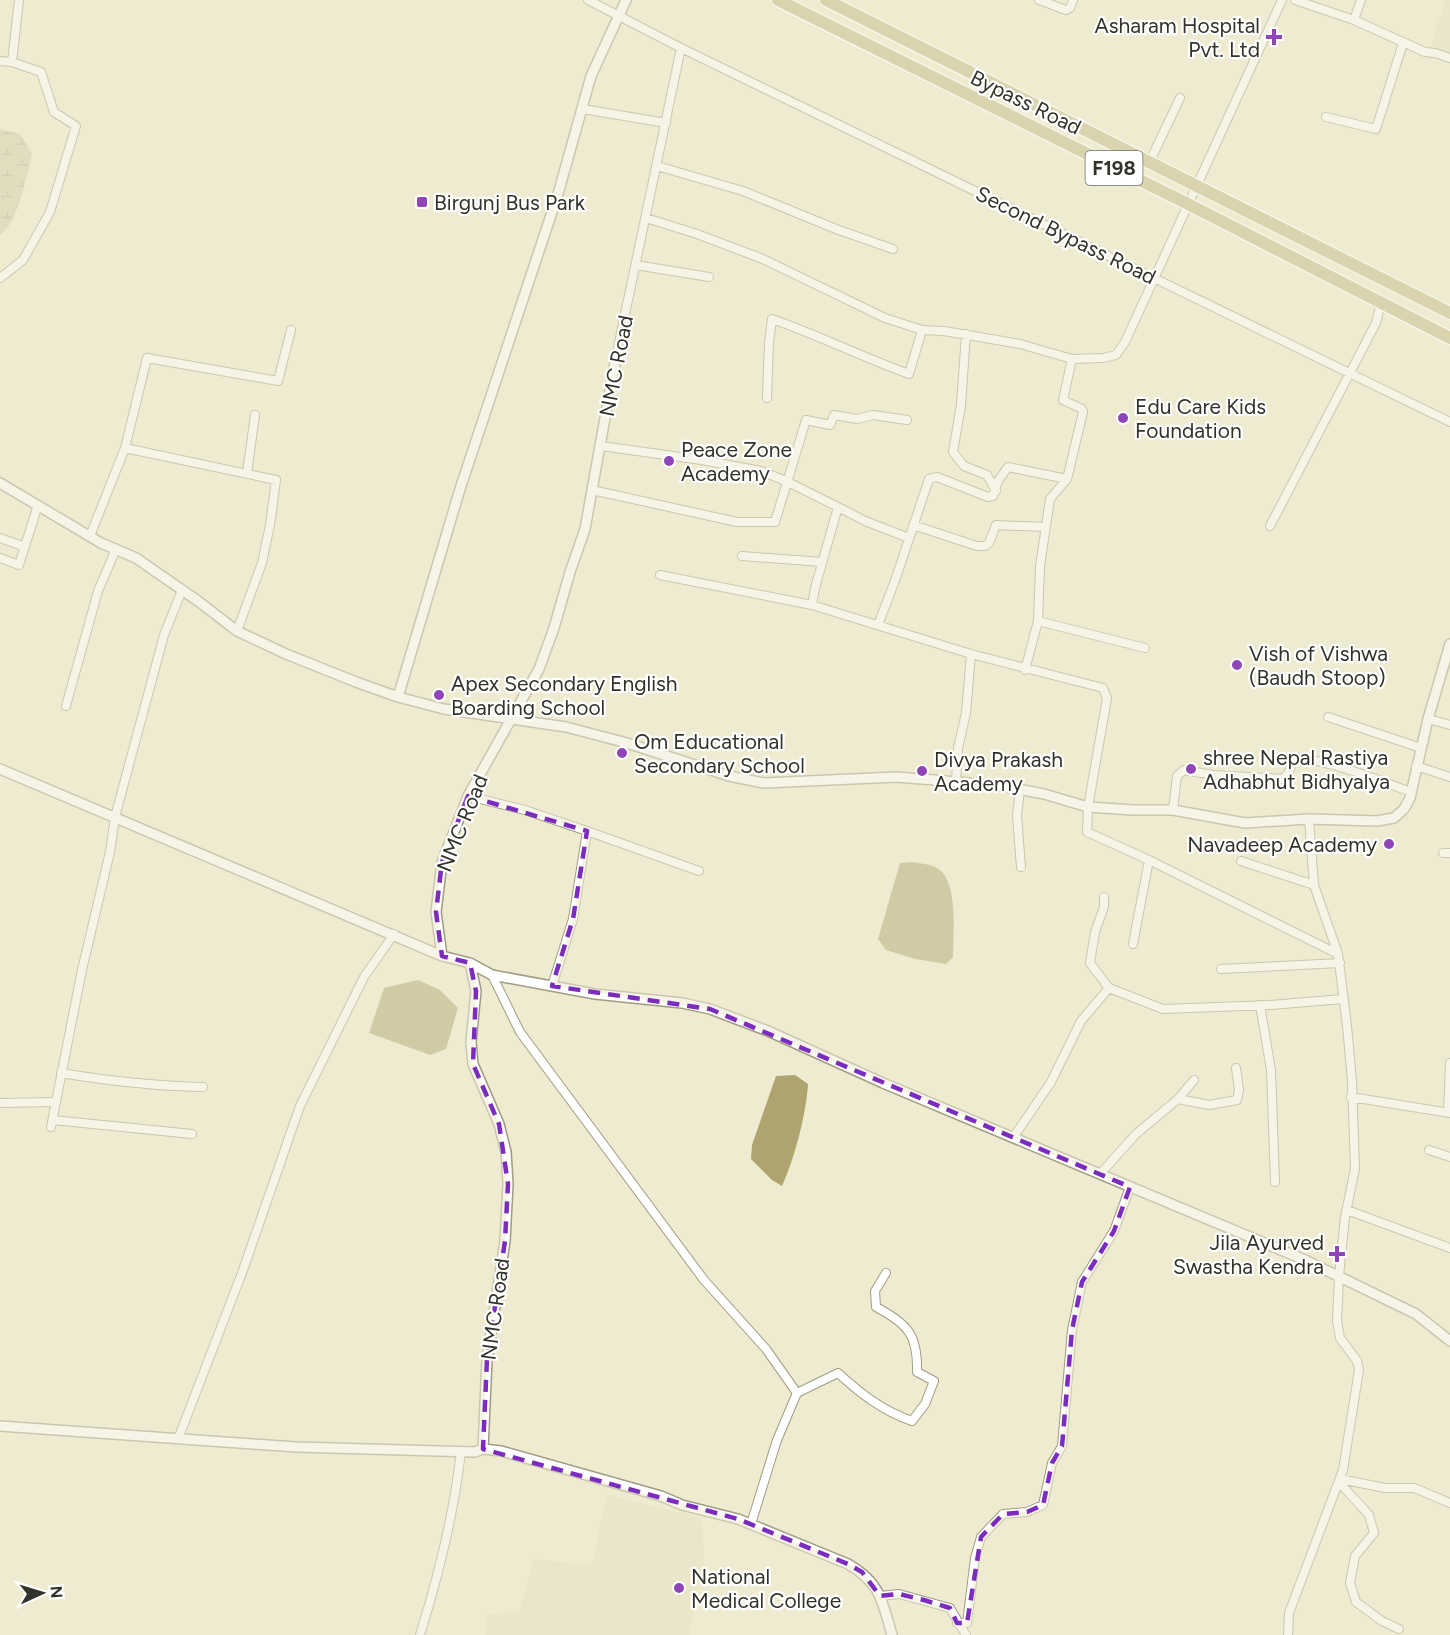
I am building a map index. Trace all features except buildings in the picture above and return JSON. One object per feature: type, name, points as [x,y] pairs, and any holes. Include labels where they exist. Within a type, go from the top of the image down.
[{"type":"main road","name":"Bypass Road","points":[[777,0],[1188,204],[1450,338]]},
{"type":"main road","name":"Bypass Road","points":[[826,0],[1450,313]]},
{"type":"street","points":[[12,63],[19,0]]},
{"type":"street","points":[[588,0],[618,15]]},
{"type":"street","points":[[398,697],[460,489],[523,303],[583,109],[591,76],[626,0]]},
{"type":"street","points":[[1040,0],[1066,10],[1070,8],[1073,0]]},
{"type":"street","points":[[646,218],[763,259],[885,318],[922,330],[966,334],[1020,344],[1072,359],[1103,358],[1116,355],[1125,342],[1282,0]]},
{"type":"street","points":[[1295,0],[1354,20],[1425,52],[1450,58]]},
{"type":"street","points":[[1354,20],[1361,0]]},
{"type":"street","name":"Second Bypass Road","points":[[618,15],[681,48],[1450,422]]},
{"type":"street","points":[[1326,117],[1376,129],[1402,43]]},
{"type":"street","name":"NMC Road","points":[[442,956],[436,912],[442,862],[468,796],[539,669],[585,529],[616,357],[681,48]]},
{"type":"street","points":[[0,62],[12,63],[41,72],[54,112],[76,126],[50,212],[23,260],[0,278]]},
{"type":"street","points":[[1149,163],[1180,98]]},
{"type":"street","points":[[583,109],[666,123]]},
{"type":"street","points":[[657,166],[743,191],[836,229],[893,249]]},
{"type":"street","points":[[636,265],[709,277]]},
{"type":"street","points":[[1270,526],[1376,323],[1381,303]]},
{"type":"street","points":[[767,398],[770,322],[772,319],[806,331],[864,358],[909,374],[922,330]]},
{"type":"street","points":[[90,536],[125,448],[147,358],[278,381],[291,330]]},
{"type":"street","points":[[966,334],[961,405],[953,452],[964,466],[987,475],[996,491]]},
{"type":"street","points":[[1026,670],[1038,621],[1044,527],[1050,499],[1066,479],[1083,412],[1083,409],[1064,400],[1072,359]]},
{"type":"street","points":[[247,473],[255,415]]},
{"type":"street","points":[[592,490],[737,522],[775,522],[806,420],[830,425],[834,416],[857,419],[873,415],[907,420]]},
{"type":"street","points":[[601,446],[761,471],[786,481],[865,521],[909,538]]},
{"type":"street","points":[[125,448],[276,480],[262,563],[237,631]]},
{"type":"street","points":[[878,626],[927,483],[933,477],[988,497],[993,496],[998,481],[1008,467],[1066,479]]},
{"type":"street","points":[[0,483],[90,536],[136,558],[237,631],[286,654],[398,697],[444,709],[566,727],[627,743],[729,776],[764,783],[896,777],[1020,789],[1088,807],[1173,810],[1245,823],[1309,819],[1377,821],[1394,818],[1404,809],[1411,792],[1428,719],[1450,644]]},
{"type":"street","points":[[0,558],[20,565],[38,505]]},
{"type":"street","points":[[812,605],[838,507]]},
{"type":"street","points":[[913,525],[977,546],[985,546],[988,543],[996,525],[1044,527]]},
{"type":"street","points":[[0,538],[25,547]]},
{"type":"street","points":[[66,706],[98,591],[116,549]]},
{"type":"street","points":[[742,555],[822,561]]},
{"type":"street","points":[[660,575],[812,605],[971,654],[1026,670],[1094,685],[1106,691],[1107,698],[1088,807],[1087,831],[1338,954]]},
{"type":"street","points":[[182,590],[165,635],[115,817],[110,852],[82,970],[52,1124],[192,1134]]},
{"type":"street","points":[[1038,621],[1145,648]]},
{"type":"street","points":[[956,782],[958,748],[966,713],[971,654]]},
{"type":"street","points":[[1328,717],[1421,748]]},
{"type":"street","points":[[1428,719],[1450,725]]},
{"type":"street","points":[[1173,810],[1177,776],[1184,770],[1213,775],[1283,779],[1289,772],[1294,757],[1311,759],[1411,792]]},
{"type":"street","points":[[1416,766],[1450,777]]},
{"type":"street","points":[[0,769],[442,956],[470,963],[492,975],[595,994],[682,1003],[710,1009],[768,1031],[1339,1276],[1416,1314],[1450,1341]]},
{"type":"street","points":[[1020,789],[1017,816],[1021,867]]},
{"type":"street","points":[[468,796],[525,810],[699,871]]},
{"type":"street","points":[[1288,1635],[1289,1613],[1340,1480],[1352,1423],[1359,1370],[1357,1361],[1340,1338],[1337,1321],[1339,1276],[1347,1210],[1355,1169],[1352,1081],[1340,963],[1314,885],[1309,819]]},
{"type":"street","points":[[552,986],[573,919],[587,831]]},
{"type":"street","points":[[1133,944],[1149,860]]},
{"type":"street","points":[[1241,861],[1314,885]]},
{"type":"street","points":[[1104,897],[1104,907],[1095,932],[1090,963],[1109,988],[1163,1009],[1343,999]]},
{"type":"street","points":[[178,1438],[242,1272],[300,1106],[364,977],[394,934]]},
{"type":"street","name":"NMC Road","points":[[470,963],[476,991],[471,1042],[473,1064],[499,1124],[506,1152],[508,1184],[505,1241],[488,1359],[483,1449]]},
{"type":"street","points":[[1221,969],[1340,963]]},
{"type":"street","points":[[492,975],[520,1032],[704,1280],[766,1350],[797,1393]]},
{"type":"street","points":[[1013,1138],[1051,1082],[1081,1021],[1109,988]]},
{"type":"street","points":[[1260,1005],[1271,1070],[1275,1182]]},
{"type":"street","points":[[1351,1097],[1449,1113],[1450,1063]]},
{"type":"street","points":[[1178,1099],[1209,1105],[1233,1102],[1239,1096],[1236,1068]]},
{"type":"street","points":[[61,1073],[128,1084],[203,1087]]},
{"type":"street","points":[[1100,1174],[1136,1134],[1178,1099],[1194,1080]]},
{"type":"street","points":[[0,1103],[56,1102]]},
{"type":"street","points":[[1429,1150],[1450,1157]]},
{"type":"street","points":[[957,1623],[967,1623],[975,1558],[981,1537],[1003,1514],[1027,1512],[1043,1505],[1052,1462],[1062,1446],[1072,1330],[1082,1282],[1114,1231],[1130,1187]]},
{"type":"street","points":[[1347,1210],[1450,1248]]},
{"type":"street","points":[[751,1524],[777,1440],[797,1393],[838,1373],[855,1389],[891,1414],[912,1421],[925,1404],[934,1381],[917,1372],[918,1350],[912,1337],[899,1319],[876,1307],[875,1291],[886,1273]]},
{"type":"street","points":[[0,1426],[296,1447],[383,1451],[475,1452],[483,1449],[501,1451],[661,1496],[682,1505],[738,1519],[848,1564],[862,1572],[875,1584],[892,1635]]},
{"type":"street","points":[[420,1635],[448,1534],[456,1496],[461,1451]]},
{"type":"street","points":[[1340,1480],[1385,1488],[1414,1488],[1450,1503]]},
{"type":"street","points":[[1340,1480],[1369,1515],[1374,1533],[1355,1556],[1350,1583],[1356,1602],[1382,1621],[1399,1629]]},
{"type":"street","points":[[879,1596],[899,1593],[950,1608],[966,1635]]},
{"type":"highlighted area","points":[[468,796],[587,831],[573,919],[552,986],[710,1009],[1130,1187],[1114,1231],[1082,1282],[1072,1330],[1062,1446],[1052,1463],[1043,1505],[1027,1512],[1003,1514],[981,1537],[967,1623],[957,1623],[950,1608],[899,1594],[880,1596],[862,1572],[848,1564],[738,1519],[483,1449],[487,1359],[505,1241],[508,1184],[499,1124],[473,1064],[476,991],[470,963],[442,956],[436,912],[442,862]]},
{"type":"shaded area","points":[[1446,0],[1450,0],[1450,56],[1429,50]]},
{"type":"shaded area","points":[[914,862],[937,868],[944,874],[949,884],[954,922],[953,957],[946,964],[915,959],[886,950],[878,939],[900,863]]},
{"type":"shaded area","points":[[418,980],[440,990],[458,1008],[446,1049],[430,1055],[369,1033],[384,988]]},
{"type":"shaded area","points":[[795,1075],[808,1084],[807,1096],[799,1136],[782,1186],[772,1180],[751,1159],[752,1145],[776,1076]]},
{"type":"shaded area","points":[[606,1495],[702,1518],[704,1562],[689,1635],[485,1635],[487,1614],[519,1612],[534,1559],[592,1565]]},
{"type":"green space","points":[[0,129],[20,134],[32,154],[17,210],[12,221],[0,235]]},
{"type":"place","name":"Asharam Hospital Pvt. Ltd","points":[[1274,37]]},
{"type":"place","name":"Birgunj Bus Park","points":[[422,202]]},
{"type":"place","name":"Edu Care Kids Foundation","points":[[1123,418]]},
{"type":"place","name":"Peace Zone Academy","points":[[669,461]]},
{"type":"place","name":"Vish of Vishwa (Baudh Stoop)","points":[[1237,665]]},
{"type":"place","name":"Apex Secondary English Boarding School","points":[[439,695]]},
{"type":"place","name":"Om Educational Secondary School","points":[[622,753]]},
{"type":"place","name":"shree Nepal Rastiya Adhabhut Bidhyalya","points":[[1191,769]]},
{"type":"place","name":"Divya Prakash Academy","points":[[922,771]]},
{"type":"place","name":"Navadeep Academy","points":[[1389,844]]},
{"type":"place","name":"Jila Ayurved Swastha Kendra","points":[[1337,1254]]},
{"type":"place","name":"National Medical College","points":[[679,1588]]}]
